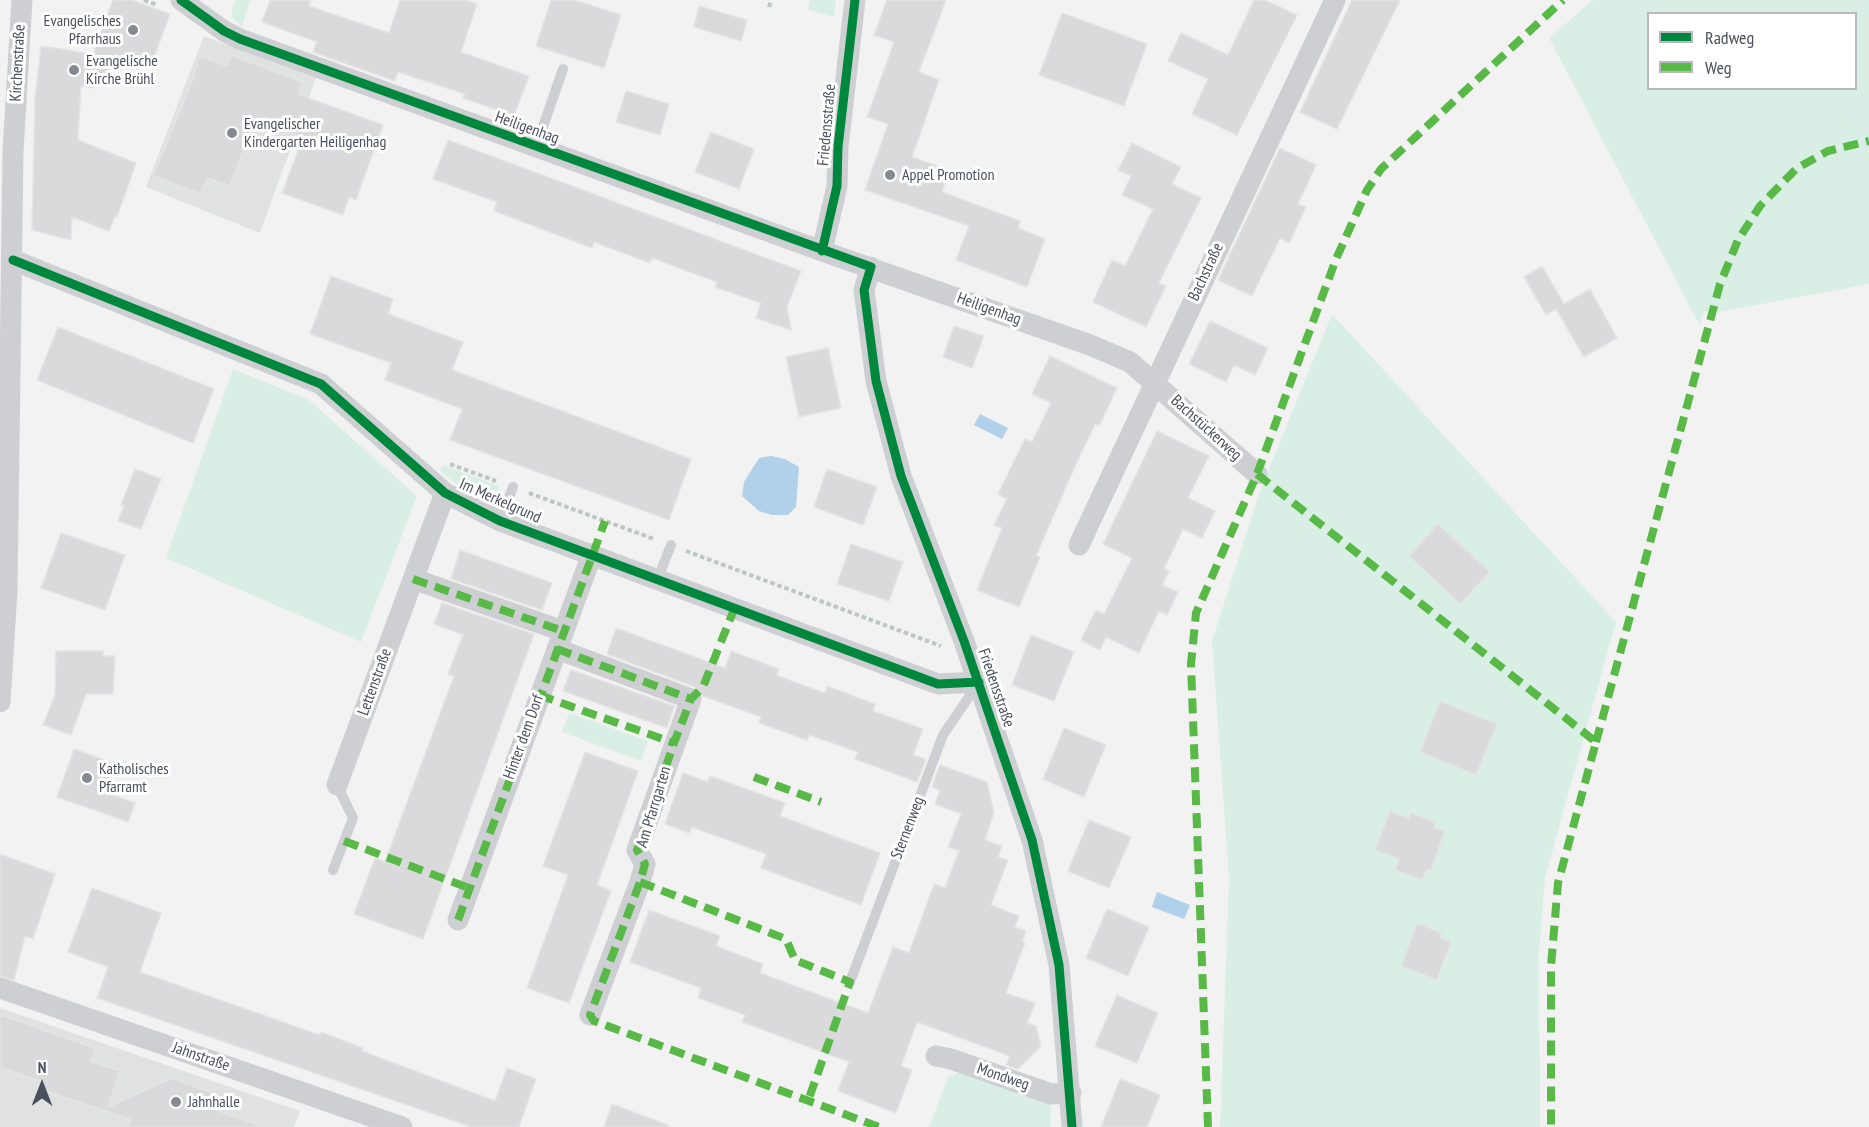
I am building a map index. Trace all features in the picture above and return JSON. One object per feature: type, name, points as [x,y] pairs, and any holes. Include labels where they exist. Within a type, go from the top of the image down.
[{"type":"street","name":"Kirchenstraße","points":[[0,702],[7,590],[13,260],[13,151],[9,52],[22,0]]},
{"type":"street","name":"Heiligenhag","points":[[181,0],[224,31],[240,39],[822,251],[1090,345],[1130,362],[1155,382]]},
{"type":"street","name":"Friedensstraße","points":[[822,251],[837,186],[838,147],[855,0]]},
{"type":"street","name":"Bachstraße","points":[[1079,545],[1335,0]]},
{"type":"street","name":"Im Merkelgrund","points":[[13,260],[321,384],[445,493],[500,521],[939,684],[979,682]]},
{"type":"street","name":"Friedensstraße","points":[[871,267],[864,290],[876,381],[902,476],[979,682],[1032,840],[1059,965],[1072,1127]]},
{"type":"street","name":"Bachstückerweg","points":[[1155,382],[1257,474]]},
{"type":"street","name":"Lettenstraße","points":[[337,785],[445,493]]},
{"type":"street","name":"Hinter dem Dorf","points":[[458,920],[592,554]]},
{"type":"street","points":[[413,579],[560,640]]},
{"type":"street","name":"Am Pfarrgarten","points":[[560,640],[691,699],[637,850],[645,864],[640,882],[590,1015]]},
{"type":"street","name":"Jahnstraße","points":[[0,988],[402,1127]]},
{"type":"street","name":"Mondweg","points":[[936,1056],[951,1059],[1051,1094],[1071,1093]]},
{"type":"lane","points":[[536,147],[563,69]]},
{"type":"lane","points":[[500,521],[513,487]]},
{"type":"lane","points":[[658,578],[671,545]]},
{"type":"lane","name":"Sternenweg","points":[[850,981],[943,735],[979,682]]},
{"type":"lane","name":"Lettenstraße","points":[[333,870],[353,818],[337,785]]},
{"type":"path","points":[[769,7],[771,0]]},
{"type":"shaded area","name":"Evangelischer Kindergarten Heiligenhag","points":[[204,36],[316,78],[260,233],[146,187]]},
{"type":"shaded area","points":[[0,1008],[300,1111],[294,1127],[0,1127]]},
{"type":"green space","points":[[235,0],[250,0],[242,27],[231,16]]},
{"type":"green space","points":[[810,0],[836,0],[834,17],[808,10]]},
{"type":"green space","points":[[1593,0],[1869,0],[1869,284],[1719,312],[1704,311],[1700,326],[1549,38]]},
{"type":"green space","points":[[1332,314],[1616,622],[1545,878],[1539,952],[1540,1127],[1220,1127],[1229,879],[1212,641],[1260,491]]},
{"type":"green space","points":[[233,369],[309,400],[417,496],[361,642],[166,558]]},
{"type":"green space","points":[[443,465],[499,486],[491,504],[464,490],[440,471]]},
{"type":"green space","points":[[569,713],[648,741],[641,761],[562,732]]},
{"type":"green space","points":[[965,1070],[1051,1102],[1051,1127],[929,1127],[948,1077]]},
{"type":"water","points":[[980,414],[1008,428],[1002,439],[974,425]]},
{"type":"water","points":[[771,456],[785,459],[799,467],[796,507],[788,515],[772,515],[759,511],[742,496],[744,482],[759,458]]},
{"type":"water","points":[[1157,892],[1190,905],[1184,919],[1152,907]]},
{"type":"building","points":[[113,0],[132,0],[170,14],[151,66],[131,59],[129,64],[112,57],[107,85],[94,85],[93,88],[81,86],[78,140],[136,163],[117,217],[115,216],[109,231],[72,217],[71,240],[32,230],[35,98],[41,46],[93,54]]},
{"type":"building","points":[[270,0],[311,0],[309,6],[389,33],[400,0],[466,0],[477,4],[461,52],[529,76],[514,116],[463,98],[465,94],[398,72],[395,81],[313,52],[317,42],[262,22]]},
{"type":"building","points":[[551,0],[574,0],[621,15],[604,68],[536,46]]},
{"type":"building","points":[[887,0],[946,0],[919,72],[939,80],[912,157],[949,170],[942,192],[1020,221],[1018,228],[1045,239],[1027,287],[956,260],[969,226],[865,190],[888,124],[867,117],[894,42],[874,35]]},
{"type":"building","points":[[1254,0],[1265,0],[1297,15],[1237,135],[1192,114],[1208,79],[1168,61],[1181,33],[1228,55]]},
{"type":"building","points":[[1352,0],[1400,0],[1337,129],[1300,112]]},
{"type":"building","points":[[699,6],[747,20],[741,41],[694,27]]},
{"type":"building","points":[[1062,13],[1147,44],[1124,106],[1039,75]]},
{"type":"building","points":[[231,55],[303,82],[298,94],[383,125],[356,200],[349,197],[343,215],[282,193],[303,138],[255,120],[230,186],[207,178],[201,194],[153,176],[193,79],[199,56],[227,66]]},
{"type":"building","points":[[626,91],[669,104],[660,135],[616,122]]},
{"type":"building","points":[[711,132],[754,149],[739,189],[695,172]]},
{"type":"building","points":[[448,140],[801,271],[787,307],[791,330],[756,318],[761,303],[715,287],[717,282],[652,258],[650,263],[594,242],[592,248],[494,211],[497,202],[433,179]]},
{"type":"building","points":[[1132,143],[1181,167],[1172,184],[1201,198],[1159,283],[1166,286],[1146,327],[1093,302],[1112,260],[1125,266],[1153,209],[1122,195],[1131,176],[1118,170]]},
{"type":"building","points":[[1280,148],[1316,165],[1298,204],[1306,207],[1289,243],[1280,238],[1252,296],[1218,280]]},
{"type":"building","points":[[1542,266],[1564,304],[1590,289],[1617,338],[1584,357],[1556,309],[1546,315],[1524,277]]},
{"type":"building","points":[[331,276],[393,299],[388,314],[463,342],[452,370],[691,459],[669,520],[450,440],[462,409],[385,380],[391,363],[310,334]]},
{"type":"building","points":[[1210,321],[1268,348],[1255,375],[1234,365],[1226,382],[1189,364]]},
{"type":"building","points":[[954,326],[984,336],[972,368],[943,357]]},
{"type":"building","points":[[58,327],[214,389],[193,443],[37,380]]},
{"type":"building","points":[[828,348],[841,408],[799,417],[786,357]]},
{"type":"building","points":[[1050,356],[1117,388],[1099,426],[1095,424],[1076,464],[1036,556],[1040,557],[1019,607],[977,590],[1002,528],[994,525],[1007,499],[998,494],[1025,439],[1032,442],[1051,403],[1032,394]]},
{"type":"building","points":[[1157,431],[1209,456],[1188,498],[1215,511],[1202,538],[1183,529],[1164,569],[1169,571],[1162,585],[1178,592],[1167,615],[1159,611],[1139,653],[1106,637],[1100,650],[1081,640],[1096,610],[1104,614],[1132,558],[1103,544]]},
{"type":"building","points":[[135,469],[161,479],[141,529],[118,521],[124,506],[121,505]]},
{"type":"building","points":[[827,469],[877,487],[863,525],[814,507]]},
{"type":"building","points":[[1438,524],[1490,572],[1460,604],[1409,556]]},
{"type":"building","points":[[61,533],[125,555],[105,610],[41,588]]},
{"type":"building","points":[[851,544],[903,562],[889,601],[837,584]]},
{"type":"building","points":[[460,550],[552,583],[542,610],[451,579]]},
{"type":"building","points":[[442,603],[534,634],[423,939],[354,914],[375,858],[385,862],[454,676],[448,674],[463,635],[434,624]]},
{"type":"building","points":[[616,628],[725,668],[731,651],[779,669],[776,675],[800,684],[825,693],[827,686],[875,704],[873,711],[923,729],[913,755],[926,759],[917,782],[855,759],[858,752],[809,735],[807,740],[759,723],[761,717],[703,696],[695,687],[607,654]]},
{"type":"building","points":[[1031,635],[1074,652],[1054,701],[1012,685]]},
{"type":"building","points":[[56,651],[103,651],[103,656],[115,656],[113,694],[86,694],[71,735],[43,725],[55,695]]},
{"type":"building","points":[[571,670],[674,706],[667,728],[563,691]]},
{"type":"building","points":[[1440,701],[1497,724],[1476,775],[1420,752]]},
{"type":"building","points":[[1064,728],[1106,745],[1084,797],[1043,779]]},
{"type":"building","name":"Katholisches Pfarramt","points":[[74,749],[115,764],[104,792],[135,803],[128,822],[57,797]]},
{"type":"building","points":[[585,752],[638,771],[597,885],[611,891],[569,1003],[527,988],[568,875],[543,866]]},
{"type":"building","points":[[940,765],[987,782],[994,812],[985,840],[1002,846],[998,857],[1008,860],[991,905],[1019,916],[1015,927],[1026,931],[1022,942],[1025,943],[1006,993],[1035,1003],[1027,1023],[1036,1026],[1041,1046],[1018,1069],[1006,1065],[1010,1056],[917,1022],[901,1066],[912,1070],[896,1113],[838,1091],[849,1062],[742,1022],[745,1015],[698,998],[701,988],[630,962],[649,910],[720,936],[716,946],[763,964],[760,973],[868,1013],[893,947],[909,953],[934,884],[945,888],[959,851],[948,847],[961,814],[935,804],[940,790],[932,787]]},
{"type":"building","points":[[683,773],[708,782],[710,776],[785,803],[780,816],[880,853],[861,905],[761,868],[766,854],[692,827],[689,833],[665,824]]},
{"type":"building","points":[[1390,811],[1409,818],[1411,813],[1436,822],[1434,827],[1445,831],[1431,870],[1427,869],[1422,880],[1395,870],[1399,859],[1375,850]]},
{"type":"building","points":[[1089,820],[1131,837],[1109,888],[1068,871]]},
{"type":"building","points":[[0,854],[55,874],[33,939],[25,936],[14,980],[0,976]]},
{"type":"building","points":[[92,888],[161,913],[140,972],[320,1035],[321,1032],[363,1048],[362,1051],[495,1101],[507,1068],[536,1079],[519,1127],[471,1127],[97,998],[108,967],[68,952]]},
{"type":"building","points":[[1107,909],[1149,927],[1128,976],[1086,958]]},
{"type":"building","points":[[1417,923],[1442,933],[1440,937],[1451,942],[1437,980],[1401,966]]},
{"type":"building","points":[[1117,995],[1158,1013],[1137,1063],[1095,1046]]},
{"type":"building","points":[[0,1015],[95,1048],[91,1061],[120,1071],[108,1107],[172,1078],[218,1095],[213,1109],[256,1124],[256,1127],[128,1127],[131,1120],[41,1089],[43,1082],[0,1067]]},
{"type":"building","points":[[1120,1079],[1160,1095],[1147,1127],[1101,1127]]},
{"type":"building","points":[[612,1104],[668,1125],[668,1127],[604,1127]]},
{"type":"marked path","points":[[1208,1127],[1191,664],[1196,613],[1257,474],[1336,259],[1367,190],[1381,169],[1563,0]]},
{"type":"marked path","points":[[1596,742],[1720,284],[1738,240],[1760,206],[1797,168],[1828,151],[1869,141]]},
{"type":"marked path","points":[[1257,474],[1596,742],[1558,883],[1551,966],[1551,1127]]},
{"type":"marked path","points":[[458,920],[605,521]]},
{"type":"marked path","points":[[413,579],[563,631]]},
{"type":"marked path","points":[[735,607],[703,687],[691,699],[674,743],[637,850],[645,864],[640,882],[590,1015],[594,1021],[879,1127]]},
{"type":"marked path","points":[[557,649],[691,699]]},
{"type":"marked path","points":[[539,695],[674,743]]},
{"type":"marked path","points":[[754,777],[821,802]]},
{"type":"marked path","points":[[344,841],[469,888]]},
{"type":"marked path","points":[[640,882],[786,939],[795,960],[850,982],[808,1101]]},
{"type":"cycle path","points":[[181,0],[224,31],[240,39],[871,267],[864,290],[876,381],[901,476],[964,641],[1032,840],[1059,965],[1072,1127]]},
{"type":"cycle path","points":[[822,251],[837,186],[838,147],[855,0]]},
{"type":"cycle path","points":[[13,260],[321,384],[445,493],[500,521],[938,684],[979,682]]},
{"type":"place","name":"Evangelisches Pfarrhaus","points":[[133,30]]},
{"type":"place","name":"Evangelische Kirche Brühl","points":[[74,70]]},
{"type":"place","name":"Evangelischer Kindergarten Heiligenhag","points":[[232,133]]},
{"type":"place","name":"Appel Promotion","points":[[890,175]]},
{"type":"place","name":"Katholisches Pfarramt","points":[[87,778]]},
{"type":"place","name":"Jahnhalle","points":[[176,1102]]}]
